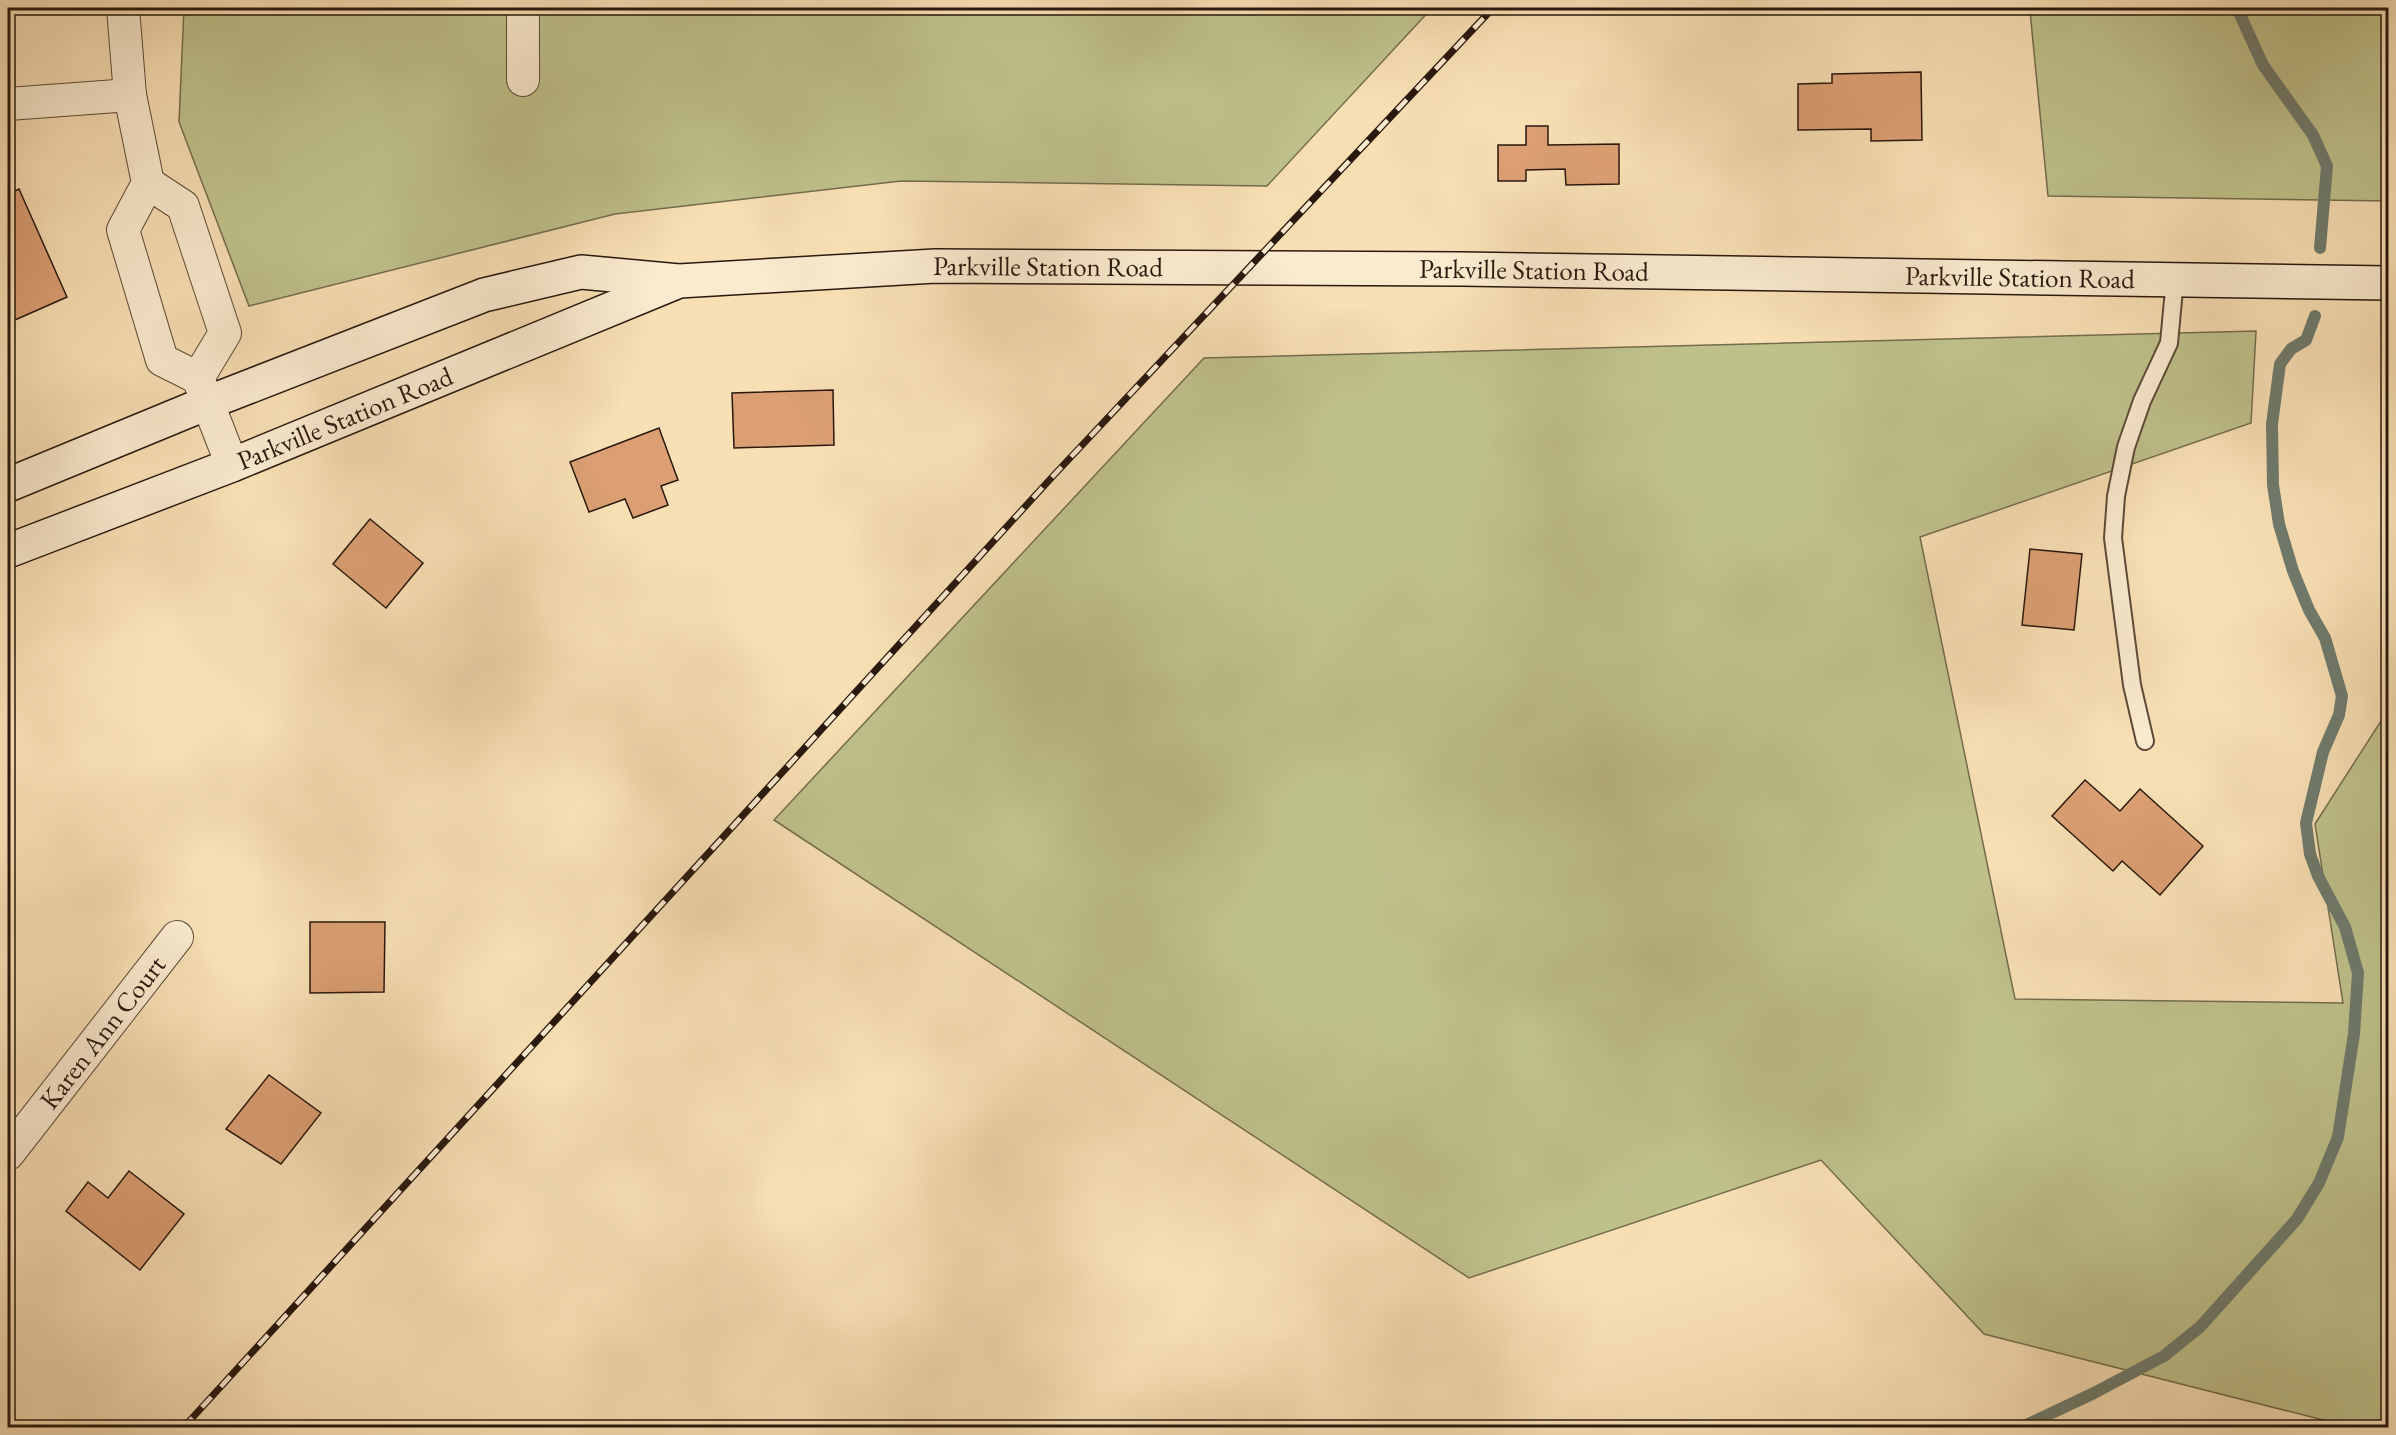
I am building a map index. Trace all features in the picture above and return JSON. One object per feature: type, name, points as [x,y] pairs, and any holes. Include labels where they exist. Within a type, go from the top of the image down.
[{"type":"main road","name":"Parkville Station Road","points":[[8,485],[202,390],[484,295],[581,273],[679,281],[935,266],[1461,269],[2388,283]]},
{"type":"main road","name":"Parkville Station Road","points":[[8,551],[232,465],[679,281]]},
{"type":"street","points":[[123,8],[130,95],[148,183],[123,230],[162,360],[202,390],[232,465]]},
{"type":"street","points":[[523,8],[523,80]]},
{"type":"street","points":[[8,104],[130,95]]},
{"type":"street","points":[[148,183],[183,206],[225,333],[202,390]]},
{"type":"street","name":"Karen Ann Court","points":[[8,1154],[177,937]]},
{"type":"lane","points":[[2145,741],[2132,684],[2113,538],[2116,496],[2126,447],[2142,401],[2169,343],[2175,279]]},
{"type":"green space","points":[[184,8],[1432,8],[1267,186],[901,181],[615,214],[249,306],[179,122]]},
{"type":"green space","points":[[2019,8],[2388,8],[2388,201],[2048,196],[2030,11]]},
{"type":"green space","points":[[2256,331],[2251,423],[1920,537],[2015,999],[2343,1003],[2315,824],[2388,710],[2388,1427],[2341,1427],[2327,1421],[1984,1334],[1821,1160],[1469,1278],[774,820],[1204,358]]},
{"type":"building","points":[[1921,72],[1922,140],[1871,141],[1871,129],[1798,130],[1798,84],[1832,83],[1832,74]]},
{"type":"building","points":[[1526,126],[1548,126],[1548,145],[1619,144],[1619,184],[1566,185],[1565,169],[1526,170],[1526,181],[1498,181],[1498,145],[1526,145]]},
{"type":"building","points":[[19,189],[67,297],[8,323],[8,194]]},
{"type":"building","points":[[833,390],[834,445],[734,448],[732,393]]},
{"type":"building","points":[[659,428],[678,480],[661,486],[668,505],[633,518],[625,499],[589,512],[570,462]]},
{"type":"building","points":[[370,519],[423,563],[386,608],[333,564]]},
{"type":"building","points":[[2030,549],[2082,554],[2074,630],[2022,625]]},
{"type":"building","points":[[2085,780],[2120,811],[2140,789],[2203,846],[2160,895],[2122,861],[2113,871],[2052,816]]},
{"type":"building","points":[[310,922],[385,922],[384,992],[310,993]]},
{"type":"building","points":[[269,1075],[321,1113],[281,1164],[226,1129]]},
{"type":"building","points":[[129,1171],[184,1214],[140,1270],[66,1211],[88,1182],[108,1198]]},
{"type":"waterway","points":[[2237,8],[2263,65],[2313,135],[2327,166],[2320,248]]},
{"type":"waterway","points":[[2020,1428],[2164,1356],[2200,1327],[2297,1219],[2319,1183],[2338,1137],[2354,1034],[2358,973],[2345,927],[2318,876],[2310,854],[2306,823],[2323,752],[2339,715],[2342,696],[2325,638],[2309,610],[2293,571],[2279,524],[2273,485],[2272,424],[2280,364],[2291,349],[2306,340],[2315,316]]},
{"type":"railway","points":[[183,1428],[1054,475],[1493,8]]}]
